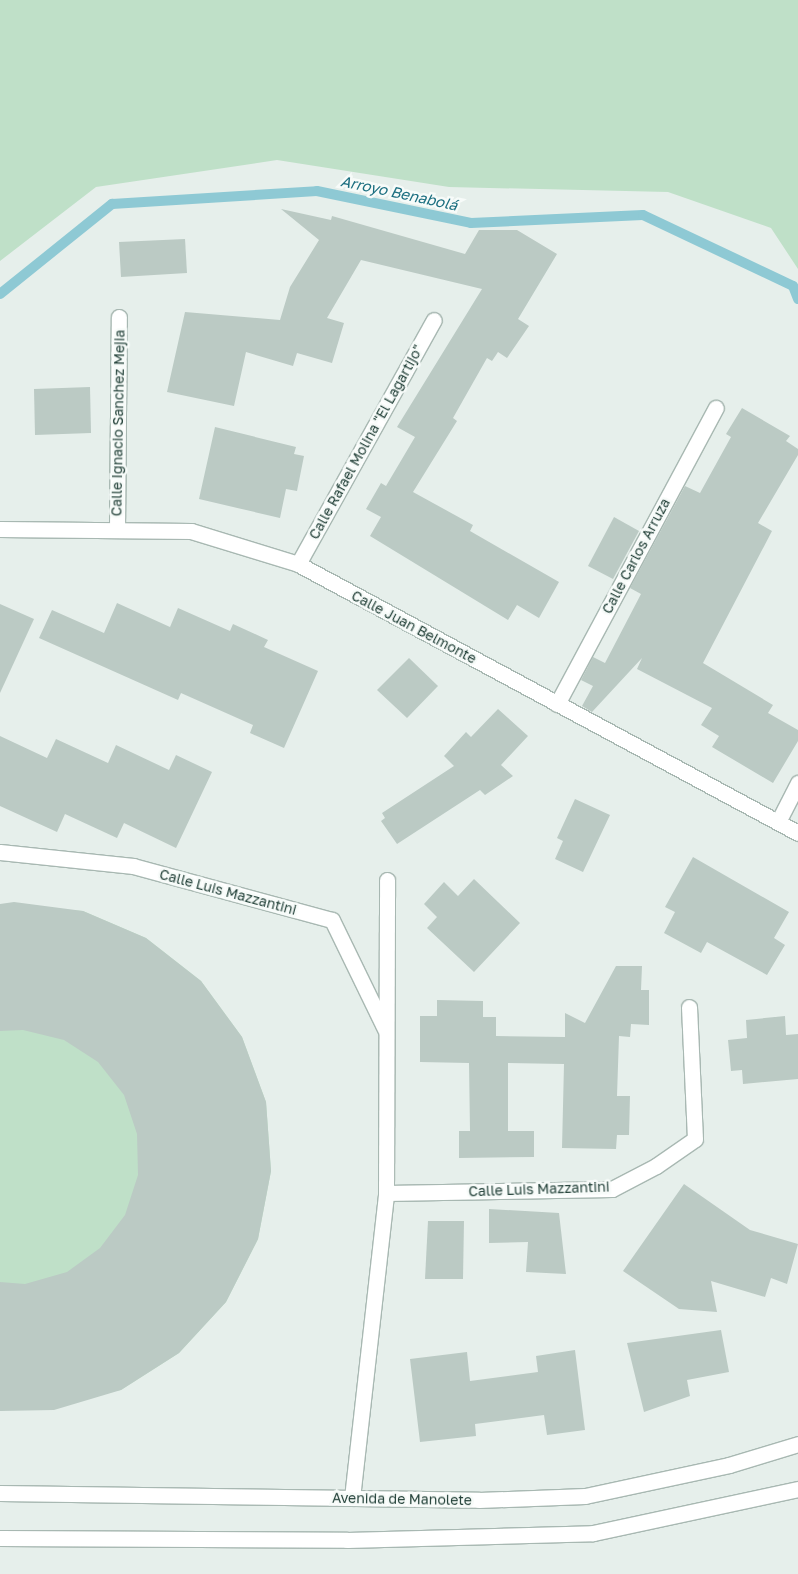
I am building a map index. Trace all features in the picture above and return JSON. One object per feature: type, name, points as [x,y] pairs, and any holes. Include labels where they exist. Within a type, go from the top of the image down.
[{"type":"street","name":"Calle Ignacio Sanchez Mejia","points":[[116,530],[119,317]]},
{"type":"street","name":"Calle Rafael Molina \"El Lagartijo\"","points":[[298,564],[434,320]]},
{"type":"street","name":"Calle Carlos Arruza","points":[[557,704],[716,408]]},
{"type":"street","name":"Calle Juan Belmonte","points":[[0,529],[191,531],[235,541],[298,564],[798,833]]},
{"type":"street","points":[[778,822],[798,784]]},
{"type":"street","name":"Calle Luis Mazzantini","points":[[0,852],[133,866],[332,920],[387,1033]]},
{"type":"street","name":"Calle Luis Mazzantini","points":[[352,1498],[386,1193],[387,880]]},
{"type":"street","name":"Calle Luis Mazzantini","points":[[386,1193],[612,1189],[656,1166],[695,1139],[689,1006]]},
{"type":"street","name":"Avenida de Manolete","points":[[0,1493],[479,1500],[585,1496],[729,1465],[798,1444]]},
{"type":"street","points":[[0,1538],[347,1540],[593,1534],[798,1489]]},
{"type":"green space","points":[[0,0],[798,0],[798,269],[771,228],[668,192],[449,187],[277,160],[96,187],[0,261]]},
{"type":"green space","points":[[0,905],[83,911],[146,938],[201,981],[242,1037],[266,1102],[271,1171],[258,1239],[226,1302],[179,1353],[121,1390],[0,1411]]},
{"type":"building","points":[[281,209],[331,220],[332,216],[465,254],[479,230],[517,230],[557,254],[518,319],[529,326],[507,358],[498,352],[492,361],[487,358],[453,418],[457,421],[413,492],[473,525],[470,531],[559,582],[539,618],[517,605],[508,620],[370,536],[381,517],[366,509],[381,483],[386,486],[415,437],[397,427],[482,289],[361,260],[327,318],[344,323],[332,363],[297,353],[293,366],[246,352],[234,406],[167,392],[185,312],[280,320],[290,287],[319,240]]},
{"type":"building","points":[[185,239],[187,273],[121,277],[119,242]]},
{"type":"building","points":[[90,387],[91,433],[35,435],[34,389]]},
{"type":"building","points":[[742,408],[790,436],[786,441],[798,449],[798,455],[758,523],[772,531],[703,663],[773,705],[768,713],[798,730],[798,741],[773,783],[712,747],[719,736],[701,725],[712,708],[637,669],[642,658],[592,712],[582,706],[593,686],[581,680],[593,657],[605,663],[641,594],[630,588],[685,486],[700,493],[731,437],[726,434]]},
{"type":"building","points":[[215,427],[296,447],[294,454],[304,456],[297,491],[286,489],[280,518],[199,499]]},
{"type":"building","points":[[614,517],[639,531],[613,579],[588,566]]},
{"type":"building","points":[[117,603],[170,627],[178,608],[230,631],[233,624],[268,640],[264,647],[318,671],[284,748],[250,733],[253,725],[181,693],[178,700],[39,638],[52,610],[104,633]]},
{"type":"building","points":[[0,604],[34,619],[0,693]]},
{"type":"building","points":[[409,658],[438,686],[407,718],[377,690]]},
{"type":"building","points":[[498,709],[528,736],[501,765],[513,776],[485,795],[480,790],[397,844],[381,821],[385,818],[382,813],[454,766],[444,756],[466,732],[471,737]]},
{"type":"building","points":[[0,736],[47,758],[56,739],[108,763],[116,745],[169,770],[176,755],[212,772],[176,848],[124,823],[117,838],[65,814],[57,832],[0,806]]},
{"type":"building","points":[[575,799],[610,815],[583,872],[555,859],[563,841],[557,838]]},
{"type":"building","points":[[693,857],[789,912],[774,938],[785,945],[767,975],[707,942],[701,953],[664,933],[675,912],[665,907]]},
{"type":"building","points":[[474,879],[520,923],[474,972],[427,928],[437,917],[424,904],[444,882],[458,896]]},
{"type":"building","points":[[14,902],[83,911],[146,938],[201,981],[242,1037],[266,1102],[271,1171],[258,1239],[226,1302],[179,1353],[121,1390],[54,1410],[0,1411],[0,1282],[25,1284],[67,1272],[100,1248],[125,1215],[138,1175],[137,1134],[124,1095],[98,1062],[64,1040],[23,1030],[0,1031],[0,904]]},
{"type":"building","points":[[616,966],[642,966],[641,990],[649,990],[649,1025],[631,1024],[630,1037],[619,1036],[617,1096],[630,1096],[629,1135],[617,1135],[616,1149],[562,1148],[564,1064],[508,1063],[508,1131],[534,1131],[534,1157],[459,1158],[459,1131],[470,1131],[469,1063],[420,1062],[420,1016],[437,1016],[437,1000],[483,1001],[483,1017],[496,1017],[496,1036],[565,1037],[565,1013],[585,1023]]},
{"type":"building","points":[[785,1016],[786,1035],[798,1034],[798,1079],[743,1084],[742,1070],[731,1071],[728,1040],[747,1038],[746,1020]]},
{"type":"building","points":[[684,1184],[750,1230],[798,1244],[787,1284],[771,1278],[765,1297],[711,1281],[717,1312],[679,1309],[623,1271]]},
{"type":"building","points":[[489,1209],[559,1213],[566,1274],[526,1272],[528,1242],[489,1243]]},
{"type":"building","points":[[428,1221],[464,1221],[463,1279],[425,1279]]},
{"type":"building","points":[[721,1330],[729,1372],[687,1380],[690,1396],[644,1412],[627,1343]]},
{"type":"building","points":[[575,1350],[585,1430],[547,1435],[544,1415],[475,1424],[476,1436],[420,1442],[410,1359],[467,1352],[470,1381],[538,1372],[536,1356]]},
{"type":"waterway","name":"Arroyo Benabolá","points":[[0,294],[112,204],[317,191],[471,223],[643,215],[793,286],[798,299]]}]
